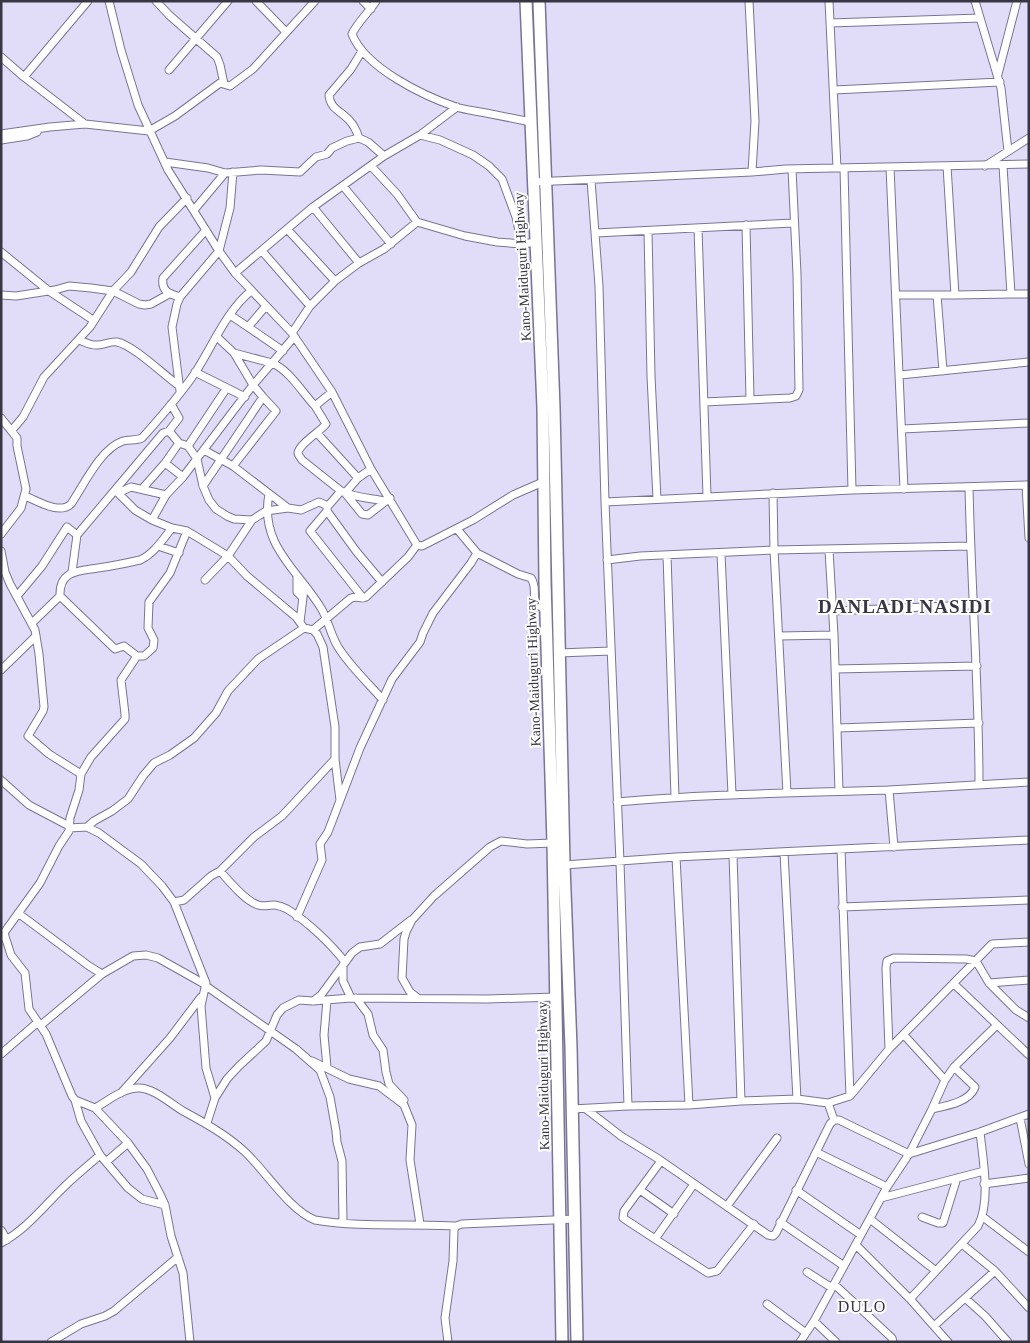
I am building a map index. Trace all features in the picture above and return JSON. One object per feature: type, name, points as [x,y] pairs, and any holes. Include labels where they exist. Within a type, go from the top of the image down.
[{"type":"highway","name":"Kano-Maiduguri Highway","points":[[526,1],[531,122],[539,182],[554,408],[577,1342]]},
{"type":"highway","name":"Kano-Maiduguri Highway","points":[[539,1],[539,182],[537,242],[543,408],[546,610],[557,997],[562,1342]]},
{"type":"street","points":[[24,78],[88,1]]},
{"type":"street","points":[[109,1],[121,50],[138,105],[165,162],[219,251],[235,273],[293,335],[332,392],[371,469],[416,545],[422,546],[457,529],[513,495],[543,482]]},
{"type":"street","points":[[156,1],[169,15],[217,57],[224,84]]},
{"type":"street","points":[[169,70],[228,1]]},
{"type":"street","points":[[256,1],[286,32]]},
{"type":"street","points":[[1,134],[85,124],[149,131],[175,116],[220,83],[230,86],[253,69],[315,1]]},
{"type":"street","points":[[363,1],[371,9]]},
{"type":"street","points":[[376,1],[355,27],[352,34],[362,51],[380,68],[406,84],[457,107],[531,122]]},
{"type":"street","points":[[749,1],[755,121],[752,172]]},
{"type":"street","points":[[829,1],[841,168],[852,490]]},
{"type":"street","points":[[975,1],[1000,82],[1008,151]]},
{"type":"street","points":[[998,75],[1017,1]]},
{"type":"street","points":[[830,23],[980,18]]},
{"type":"street","points":[[359,138],[356,128],[331,104],[329,95],[351,69],[362,51]]},
{"type":"street","points":[[1,56],[24,78],[85,124]]},
{"type":"street","points":[[834,90],[1000,82]]},
{"type":"street","points":[[235,273],[313,207],[384,156],[420,135],[457,107]]},
{"type":"street","points":[[1,140],[27,136],[50,127]]},
{"type":"street","points":[[420,135],[440,140],[473,155],[490,166],[502,179],[516,217],[522,244]]},
{"type":"street","points":[[165,162],[229,172],[261,170],[300,172],[313,159],[327,154],[332,148],[347,140],[359,138],[368,142],[384,156]]},
{"type":"street","points":[[985,166],[1029,138]]},
{"type":"street","points":[[539,182],[792,169],[1029,164]]},
{"type":"street","points":[[371,166],[396,194],[417,222],[498,242],[522,244],[537,242]]},
{"type":"street","points":[[947,166],[955,296]]},
{"type":"street","points":[[1003,166],[1011,294]]},
{"type":"street","points":[[890,167],[904,488]]},
{"type":"street","points":[[704,402],[790,398],[796,396],[799,390],[800,342],[792,169]]},
{"type":"street","points":[[194,210],[229,172]]},
{"type":"street","points":[[179,388],[172,327],[177,304],[180,297],[219,251],[230,208],[229,172]]},
{"type":"street","points":[[591,180],[600,296],[605,502],[628,1106]]},
{"type":"street","points":[[343,186],[391,244]]},
{"type":"street","points":[[12,430],[23,417],[44,377],[79,340],[113,292],[131,272],[159,227],[187,198]]},
{"type":"street","points":[[313,207],[359,262]]},
{"type":"street","points":[[152,520],[166,496],[283,351],[310,306],[334,280],[359,262],[391,244],[417,222]]},
{"type":"street","points":[[596,233],[794,223]]},
{"type":"street","points":[[746,225],[750,400]]},
{"type":"street","points":[[698,228],[707,496]]},
{"type":"street","points":[[287,229],[334,280]]},
{"type":"street","points":[[169,294],[164,286],[163,278],[206,230]]},
{"type":"street","points":[[648,231],[651,376],[657,499]]},
{"type":"street","points":[[262,251],[310,306]]},
{"type":"street","points":[[1,252],[48,291],[93,320]]},
{"type":"street","points":[[1,295],[10,296],[70,286],[113,292],[138,304],[146,305],[169,294],[180,297]]},
{"type":"street","points":[[25,496],[57,508],[66,508],[71,504],[96,465],[111,448],[122,441],[142,438],[171,404],[179,388],[195,372],[230,315],[251,291]]},
{"type":"street","points":[[896,295],[1029,294]]},
{"type":"street","points":[[937,296],[943,371]]},
{"type":"street","points":[[248,327],[266,306]]},
{"type":"street","points":[[230,315],[283,351]]},
{"type":"street","points":[[217,337],[234,353],[253,386],[276,411],[233,466]]},
{"type":"street","points":[[79,340],[93,345],[111,342],[124,344],[142,356],[179,388]]},
{"type":"street","points":[[234,353],[280,366],[315,406],[326,424],[298,451],[302,460],[343,492],[362,514],[366,516],[388,499]]},
{"type":"street","points":[[900,375],[1029,362]]},
{"type":"street","points":[[195,372],[244,399],[252,411]]},
{"type":"street","points":[[188,446],[226,389]]},
{"type":"street","points":[[315,406],[332,392]]},
{"type":"street","points":[[203,486],[263,397]]},
{"type":"street","points":[[72,572],[77,535],[163,433],[168,431],[179,418],[171,404]]},
{"type":"street","points":[[1,418],[17,438],[26,489],[22,508],[1,534]]},
{"type":"street","points":[[902,429],[1029,423]]},
{"type":"street","points":[[168,431],[179,443],[188,446],[197,459],[203,486],[209,500],[216,509],[234,519],[252,520]]},
{"type":"street","points":[[318,433],[358,478]]},
{"type":"street","points":[[142,488],[179,443]]},
{"type":"street","points":[[204,450],[233,466],[288,508]]},
{"type":"street","points":[[164,463],[183,477]]},
{"type":"street","points":[[364,598],[310,531],[343,492],[371,469]]},
{"type":"street","points":[[605,502],[773,493],[1028,485],[1029,538]]},
{"type":"street","points":[[116,491],[131,487],[142,488],[166,496]]},
{"type":"street","points":[[969,487],[979,723],[979,784]]},
{"type":"street","points":[[116,491],[135,510],[152,520],[172,528],[187,531],[228,556],[239,569],[280,603],[302,625],[317,634],[323,647],[329,681],[335,728],[335,759],[340,800]]},
{"type":"street","points":[[343,492],[362,498],[388,499]]},
{"type":"street","points":[[773,493],[774,550],[787,793]]},
{"type":"street","points":[[269,494],[266,512],[272,534],[280,551],[304,589],[302,597],[302,625]]},
{"type":"street","points":[[205,580],[228,556],[252,520],[266,512],[288,508],[301,510],[319,502],[327,509],[356,551],[382,582]]},
{"type":"street","points":[[17,596],[42,566],[67,527],[77,535]]},
{"type":"street","points":[[32,623],[60,596],[62,581],[72,572],[145,558],[158,546],[172,528]]},
{"type":"street","points":[[457,529],[477,552],[518,574],[531,578],[536,606],[546,610]]},
{"type":"street","points":[[60,596],[115,649],[124,646],[137,656],[144,656],[153,648],[154,640],[148,628],[149,602],[170,573],[187,531]]},
{"type":"street","points":[[313,630],[351,598],[364,598],[408,557],[416,545]]},
{"type":"street","points":[[158,546],[179,553]]},
{"type":"street","points":[[608,560],[640,556],[721,554],[774,550],[970,546]]},
{"type":"street","points":[[829,550],[838,728],[839,791]]},
{"type":"street","points":[[1,551],[5,572],[32,623],[36,636],[44,707],[28,736],[49,754],[82,774]]},
{"type":"street","points":[[297,917],[322,860],[320,844],[328,832],[360,748],[396,673],[420,642],[422,633],[433,613],[471,563],[477,552]]},
{"type":"street","points":[[721,554],[732,794]]},
{"type":"street","points":[[666,555],[675,797]]},
{"type":"street","points":[[296,576],[321,609],[340,650],[383,700]]},
{"type":"street","points":[[832,612],[973,605]]},
{"type":"street","points":[[88,828],[94,821],[128,799],[154,763],[170,756],[194,738],[216,713],[228,691],[258,660],[302,625]]},
{"type":"street","points":[[779,636],[834,635]]},
{"type":"street","points":[[1,670],[36,636]]},
{"type":"street","points":[[559,652],[611,651]]},
{"type":"street","points":[[137,656],[121,680],[126,714],[124,719],[92,758],[82,774],[70,818],[69,831],[40,883],[3,935],[11,955],[25,973],[29,1008],[40,1024],[75,1100],[81,1122],[100,1155],[136,1195],[142,1199],[164,1205]]},
{"type":"street","points":[[835,669],[977,666]]},
{"type":"street","points":[[838,728],[979,723]]},
{"type":"street","points":[[174,902],[184,900],[211,876],[220,871],[254,837],[282,816],[335,759]]},
{"type":"street","points":[[1,780],[29,805],[69,827],[93,829],[141,864],[174,902],[206,986],[200,1006],[206,1068],[215,1098]]},
{"type":"street","points":[[617,802],[732,794],[889,790],[1029,782]]},
{"type":"street","points":[[889,790],[894,847]]},
{"type":"street","points":[[564,865],[1029,840]]},
{"type":"street","points":[[313,1001],[321,995],[352,953],[360,947],[380,944],[412,920],[434,896],[490,847],[501,841],[553,844]]},
{"type":"street","points":[[841,849],[850,1096]]},
{"type":"street","points":[[784,853],[796,1099]]},
{"type":"street","points":[[733,855],[741,1100]]},
{"type":"street","points":[[676,858],[689,1105]]},
{"type":"street","points":[[220,871],[256,904],[275,904],[288,910],[335,949],[344,963],[343,981],[353,998],[368,1014],[372,1035],[384,1050],[389,1084],[406,1103],[406,1110]]},
{"type":"street","points":[[842,907],[1029,900]]},
{"type":"street","points":[[18,912],[102,974]]},
{"type":"street","points":[[412,920],[404,939],[402,978],[410,992],[418,998]]},
{"type":"street","points":[[572,1109],[689,1105],[741,1100],[796,1099],[828,1103],[850,1096],[890,1049],[992,944],[1029,942]]},
{"type":"street","points":[[1,1054],[102,974],[133,956],[146,955],[158,958],[206,986],[296,1049],[320,1070],[330,1097],[342,1161],[343,1222]]},
{"type":"street","points":[[890,1049],[887,961],[894,958],[966,959],[976,961],[990,983],[1016,1010],[1029,1018]]},
{"type":"street","points":[[990,983],[1029,980]]},
{"type":"street","points":[[954,984],[1029,1056]]},
{"type":"street","points":[[121,1093],[170,1038],[203,995]]},
{"type":"street","points":[[207,1123],[215,1098],[227,1079],[238,1066],[266,1041],[277,1015],[287,1005],[299,1000],[557,997]]},
{"type":"street","points":[[327,1000],[324,1035],[327,1067]]},
{"type":"street","points":[[800,1342],[814,1321],[881,1198],[909,1154],[945,1080],[954,1067],[997,1025]]},
{"type":"street","points":[[904,1035],[945,1080]]},
{"type":"street","points":[[309,1060],[349,1078],[378,1086],[398,1100],[406,1110],[412,1125],[410,1160],[420,1224]]},
{"type":"street","points":[[932,1109],[950,1105],[964,1099],[973,1092],[975,1087],[954,1067]]},
{"type":"street","points":[[95,1108],[121,1093],[140,1088],[152,1092],[207,1123],[245,1152],[306,1216],[326,1222],[371,1225],[420,1224],[456,1226],[459,1224],[575,1219]]},
{"type":"street","points":[[75,1100],[95,1108],[128,1142],[147,1169],[164,1205],[183,1273],[190,1342]]},
{"type":"street","points":[[828,1103],[834,1120]]},
{"type":"street","points":[[586,1109],[615,1132],[728,1206],[768,1235],[773,1236],[830,1124],[834,1120]]},
{"type":"street","points":[[834,1120],[844,1122],[909,1154],[980,1132],[1029,1114]]},
{"type":"street","points":[[1020,1118],[1028,1151],[1029,1164]]},
{"type":"street","points":[[910,1299],[978,1226],[983,1216],[984,1171],[980,1132]]},
{"type":"street","points":[[728,1206],[777,1138]]},
{"type":"street","points":[[106,1162],[128,1142]]},
{"type":"street","points":[[816,1152],[887,1188]]},
{"type":"street","points":[[1,1230],[4,1241],[36,1218],[64,1186],[100,1155]]},
{"type":"street","points":[[661,1161],[624,1211],[623,1218],[708,1273],[717,1271],[754,1224]]},
{"type":"street","points":[[881,1198],[984,1171]]},
{"type":"street","points":[[922,1217],[938,1223],[944,1223],[957,1178]]},
{"type":"street","points":[[984,1184],[1029,1178]]},
{"type":"street","points":[[655,1239],[694,1184]]},
{"type":"street","points":[[640,1190],[674,1214]]},
{"type":"street","points":[[796,1190],[861,1235]]},
{"type":"street","points":[[983,1216],[1029,1252]]},
{"type":"street","points":[[870,1219],[936,1271]]},
{"type":"street","points":[[780,1222],[844,1266]]},
{"type":"street","points":[[448,1342],[445,1318],[454,1261],[454,1230],[456,1226]]},
{"type":"street","points":[[962,1244],[995,1271],[1027,1303]]},
{"type":"street","points":[[856,1245],[910,1299],[948,1342]]},
{"type":"street","points":[[51,1342],[81,1324],[114,1311],[178,1257]]},
{"type":"street","points":[[934,1326],[995,1271]]},
{"type":"street","points":[[808,1272],[833,1286],[892,1338],[893,1342]]},
{"type":"street","points":[[965,1298],[985,1316],[1008,1342]]},
{"type":"street","points":[[767,1304],[806,1333]]},
{"type":"street","points":[[814,1321],[836,1342]]},
{"type":"district","name":"DANLADI NASIDI","points":[[905,606]]},
{"type":"district","name":"DULO","points":[[862,1306]]}]
